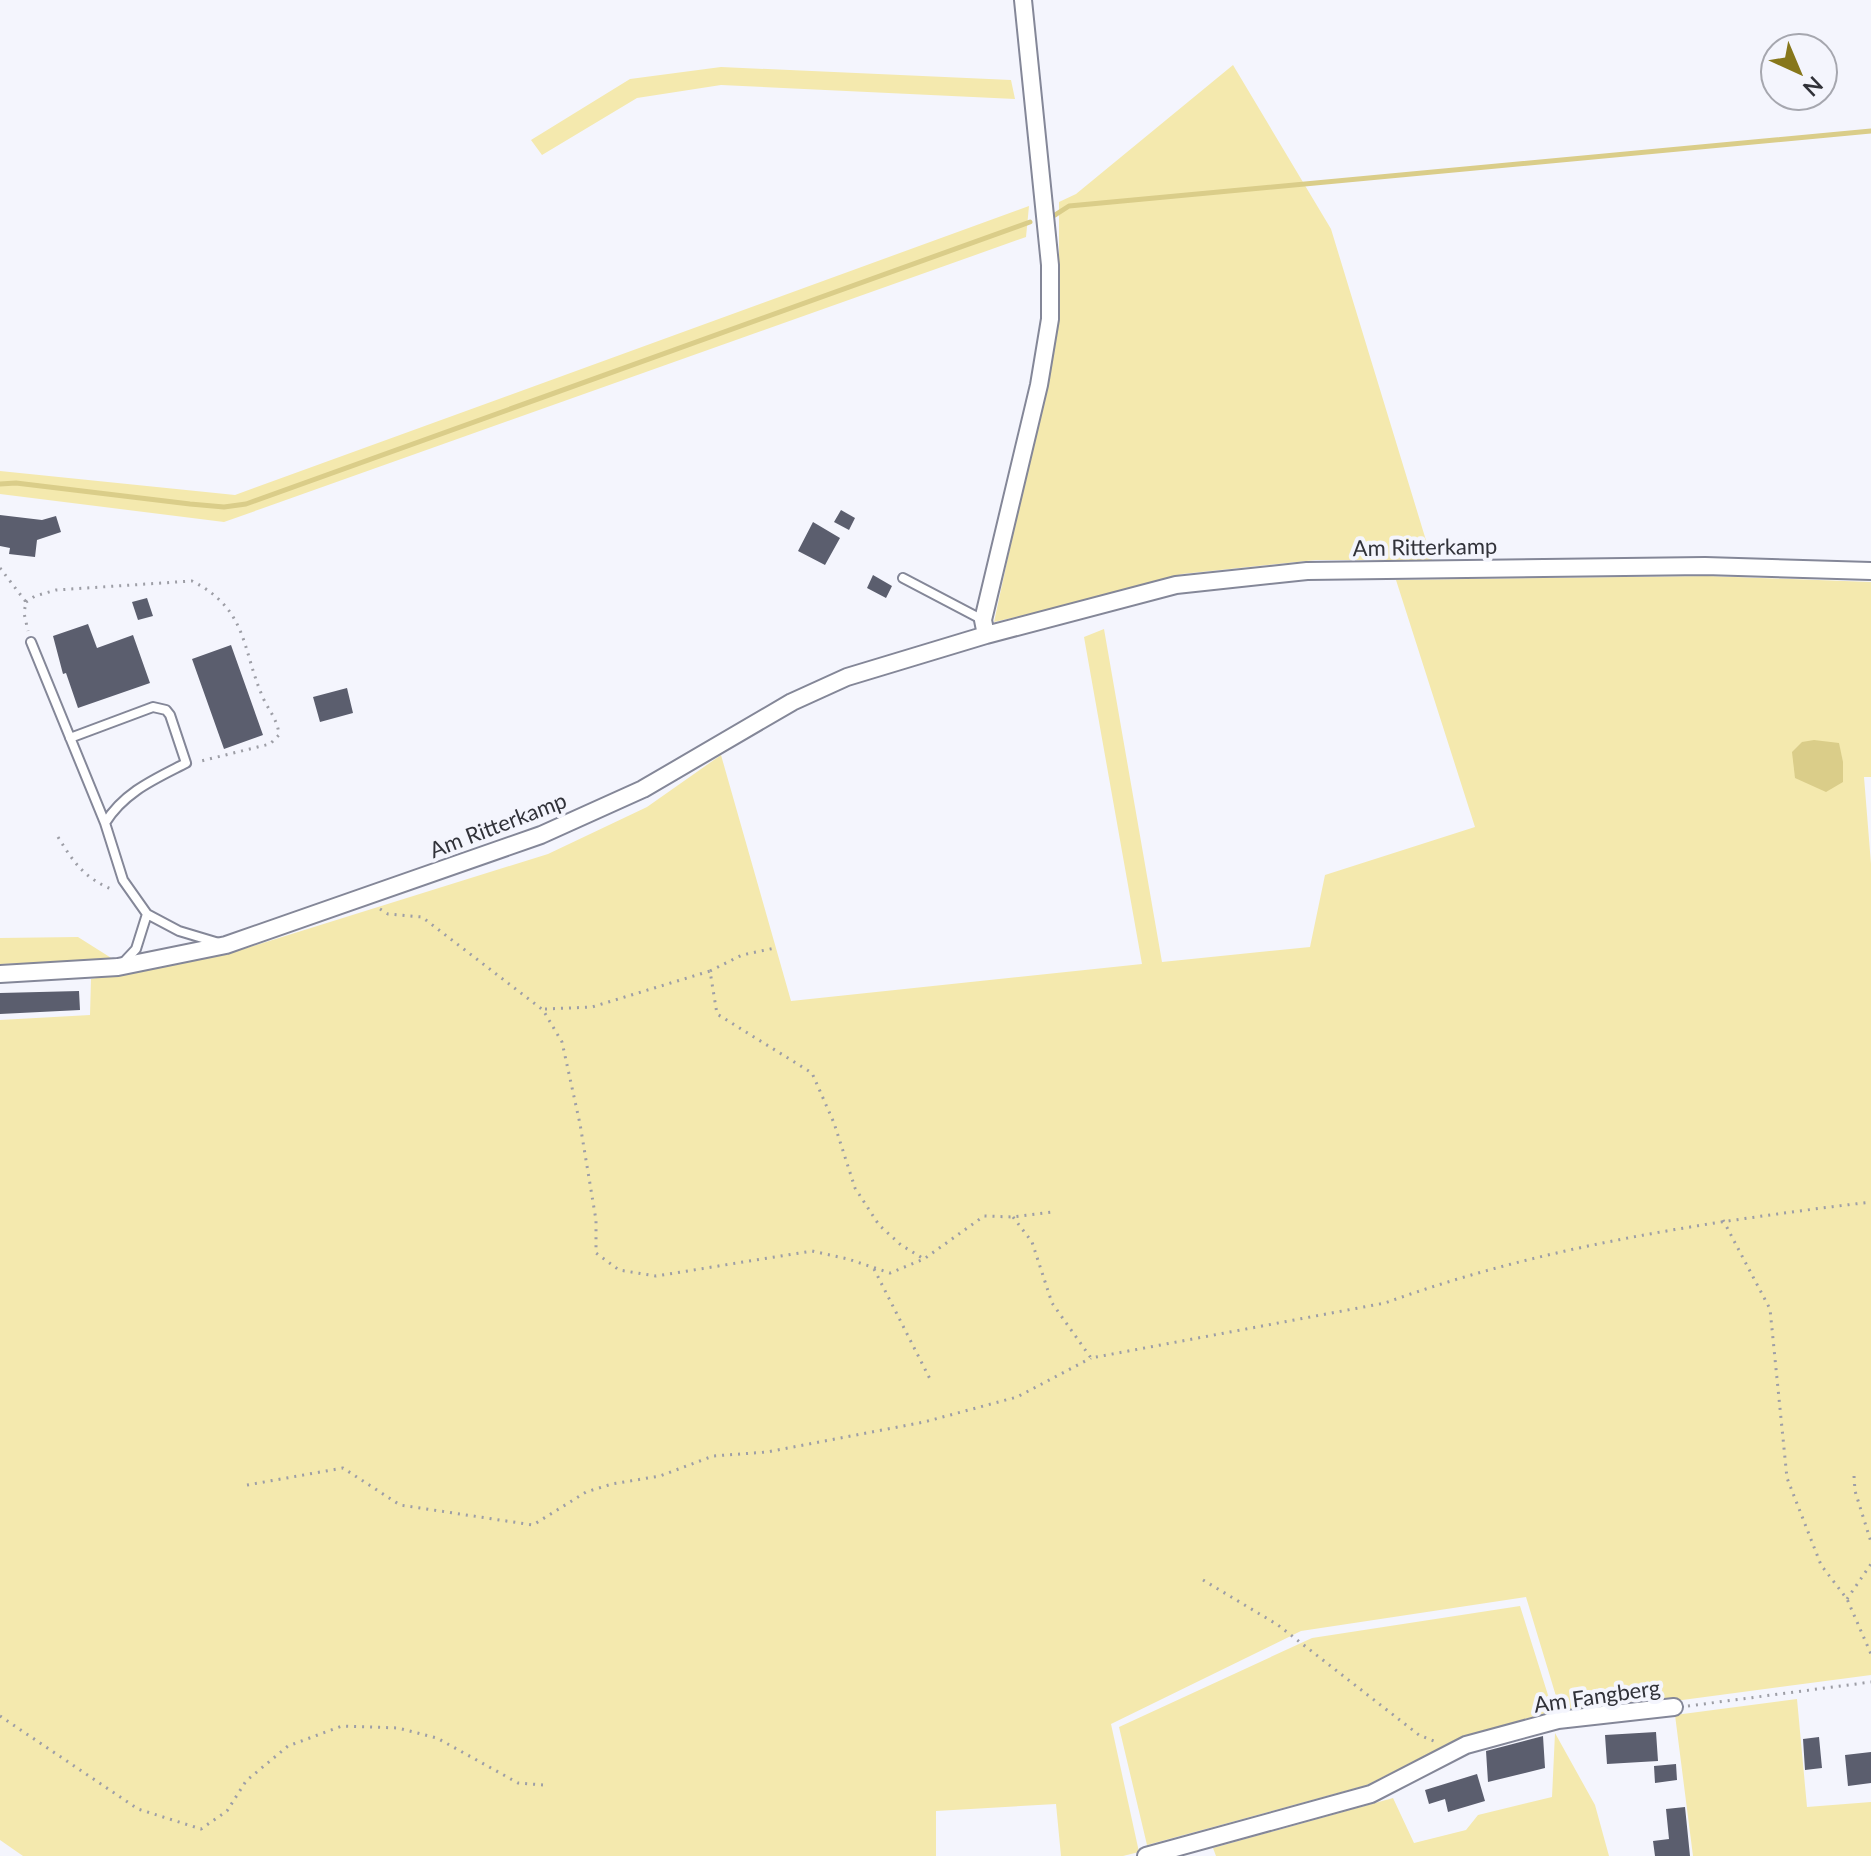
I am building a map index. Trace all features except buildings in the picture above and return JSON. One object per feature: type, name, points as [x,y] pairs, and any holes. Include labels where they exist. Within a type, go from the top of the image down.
[{"type":"street","points":[[984,628],[1039,385],[1050,319],[1050,265],[1023,0]]},
{"type":"street","name":"Am Ritterkamp","points":[[0,974],[118,967],[226,945],[541,835],[643,789],[792,702],[847,677],[984,628],[1176,585],[1307,571],[1705,566],[1871,571]]},
{"type":"street","name":"Am Fangberg","points":[[1146,1856],[1206,1849],[1371,1794],[1457,1750],[1558,1720],[1674,1707]]},
{"type":"lane","points":[[903,578],[984,628]]},
{"type":"lane","points":[[31,642],[105,823],[123,880],[147,914],[179,931],[226,945]]},
{"type":"lane","points":[[70,738],[142,710],[160,707],[170,715],[186,763],[147,783],[116,804],[105,823]]},
{"type":"lane","points":[[118,967],[136,949],[147,914]]},
{"type":"path","points":[[0,568],[26,602]]},
{"type":"path","points":[[31,642],[24,613],[26,602],[35,596],[56,590],[192,581],[209,589],[224,602],[236,619],[264,700],[278,725],[279,735],[270,744],[186,763]]},
{"type":"path","points":[[58,837],[73,861],[94,883],[136,899]]},
{"type":"path","points":[[363,899],[388,914],[422,917],[543,1010],[562,1042],[580,1124],[596,1220],[596,1253],[619,1270],[656,1276],[812,1251],[890,1273],[924,1259],[984,1216],[1013,1217],[1053,1212]]},
{"type":"path","points":[[543,1010],[592,1007],[710,971],[742,955],[775,948]]},
{"type":"path","points":[[710,971],[717,1014],[812,1073],[834,1123],[855,1188],[879,1225],[901,1245],[924,1259]]},
{"type":"path","points":[[247,1485],[343,1468],[400,1505],[533,1525],[586,1492],[612,1484],[660,1476],[713,1456],[767,1452],[924,1422],[1017,1397],[1091,1358],[1385,1303],[1425,1288],[1607,1240],[1723,1220],[1871,1202]]},
{"type":"path","points":[[1013,1217],[1032,1242],[1052,1303],[1091,1358]]},
{"type":"path","points":[[1723,1220],[1770,1309],[1787,1478],[1821,1565],[1847,1599],[1871,1654]]},
{"type":"path","points":[[873,1268],[930,1379]]},
{"type":"path","points":[[1854,1476],[1855,1491],[1871,1542]]},
{"type":"path","points":[[1847,1599],[1871,1564]]},
{"type":"path","points":[[1203,1580],[1278,1625],[1419,1735],[1457,1750]]},
{"type":"path","name":"Am Fangberg","points":[[1674,1707],[1871,1682]]},
{"type":"path","points":[[0,1716],[138,1809],[201,1829],[227,1811],[246,1781],[288,1746],[342,1726],[398,1728],[437,1738],[518,1783],[543,1785]]},
{"type":"shaded area","points":[[1233,65],[1331,229],[1432,560],[1316,560],[1182,574],[1140,588],[994,622],[1059,320],[1059,202],[1076,194]]},
{"type":"shaded area","points":[[721,67],[1011,80],[1015,99],[721,85],[637,98],[542,155],[531,140],[630,79]]},
{"type":"shaded area","points":[[1029,206],[1026,237],[224,522],[0,494],[0,471],[235,495]]},
{"type":"shaded area","points":[[1708,576],[1871,582],[1871,777],[1864,777],[1871,864],[1871,1675],[1562,1716],[1526,1597],[1301,1631],[1111,1724],[1139,1852],[1123,1856],[1061,1856],[1056,1804],[936,1811],[936,1856],[23,1856],[0,1840],[0,1020],[90,1015],[91,979],[224,955],[548,854],[647,807],[721,755],[791,1001],[1142,964],[1084,637],[1104,629],[1162,962],[1310,947],[1325,875],[1475,827],[1396,580]]},
{"type":"shaded area","points":[[1802,742],[1839,743],[1843,782],[1826,792],[1795,778],[1792,752]]},
{"type":"shaded area","points":[[78,937],[116,961],[0,964],[0,938]]},
{"type":"shaded area","points":[[1520,1606],[1553,1711],[1461,1737],[1367,1785],[1147,1845],[1119,1727],[1312,1638]]},
{"type":"shaded area","points":[[1797,1699],[1807,1807],[1871,1802],[1871,1856],[1693,1856],[1675,1715]]},
{"type":"shaded area","points":[[1555,1733],[1595,1805],[1609,1856],[1216,1856],[1213,1848],[1393,1798],[1414,1843],[1466,1830],[1478,1815],[1552,1797]]},
{"type":"waterway","points":[[1055,215],[1069,206],[1871,131]]},
{"type":"waterway","points":[[0,484],[16,483],[224,507],[246,504],[1030,222]]}]
